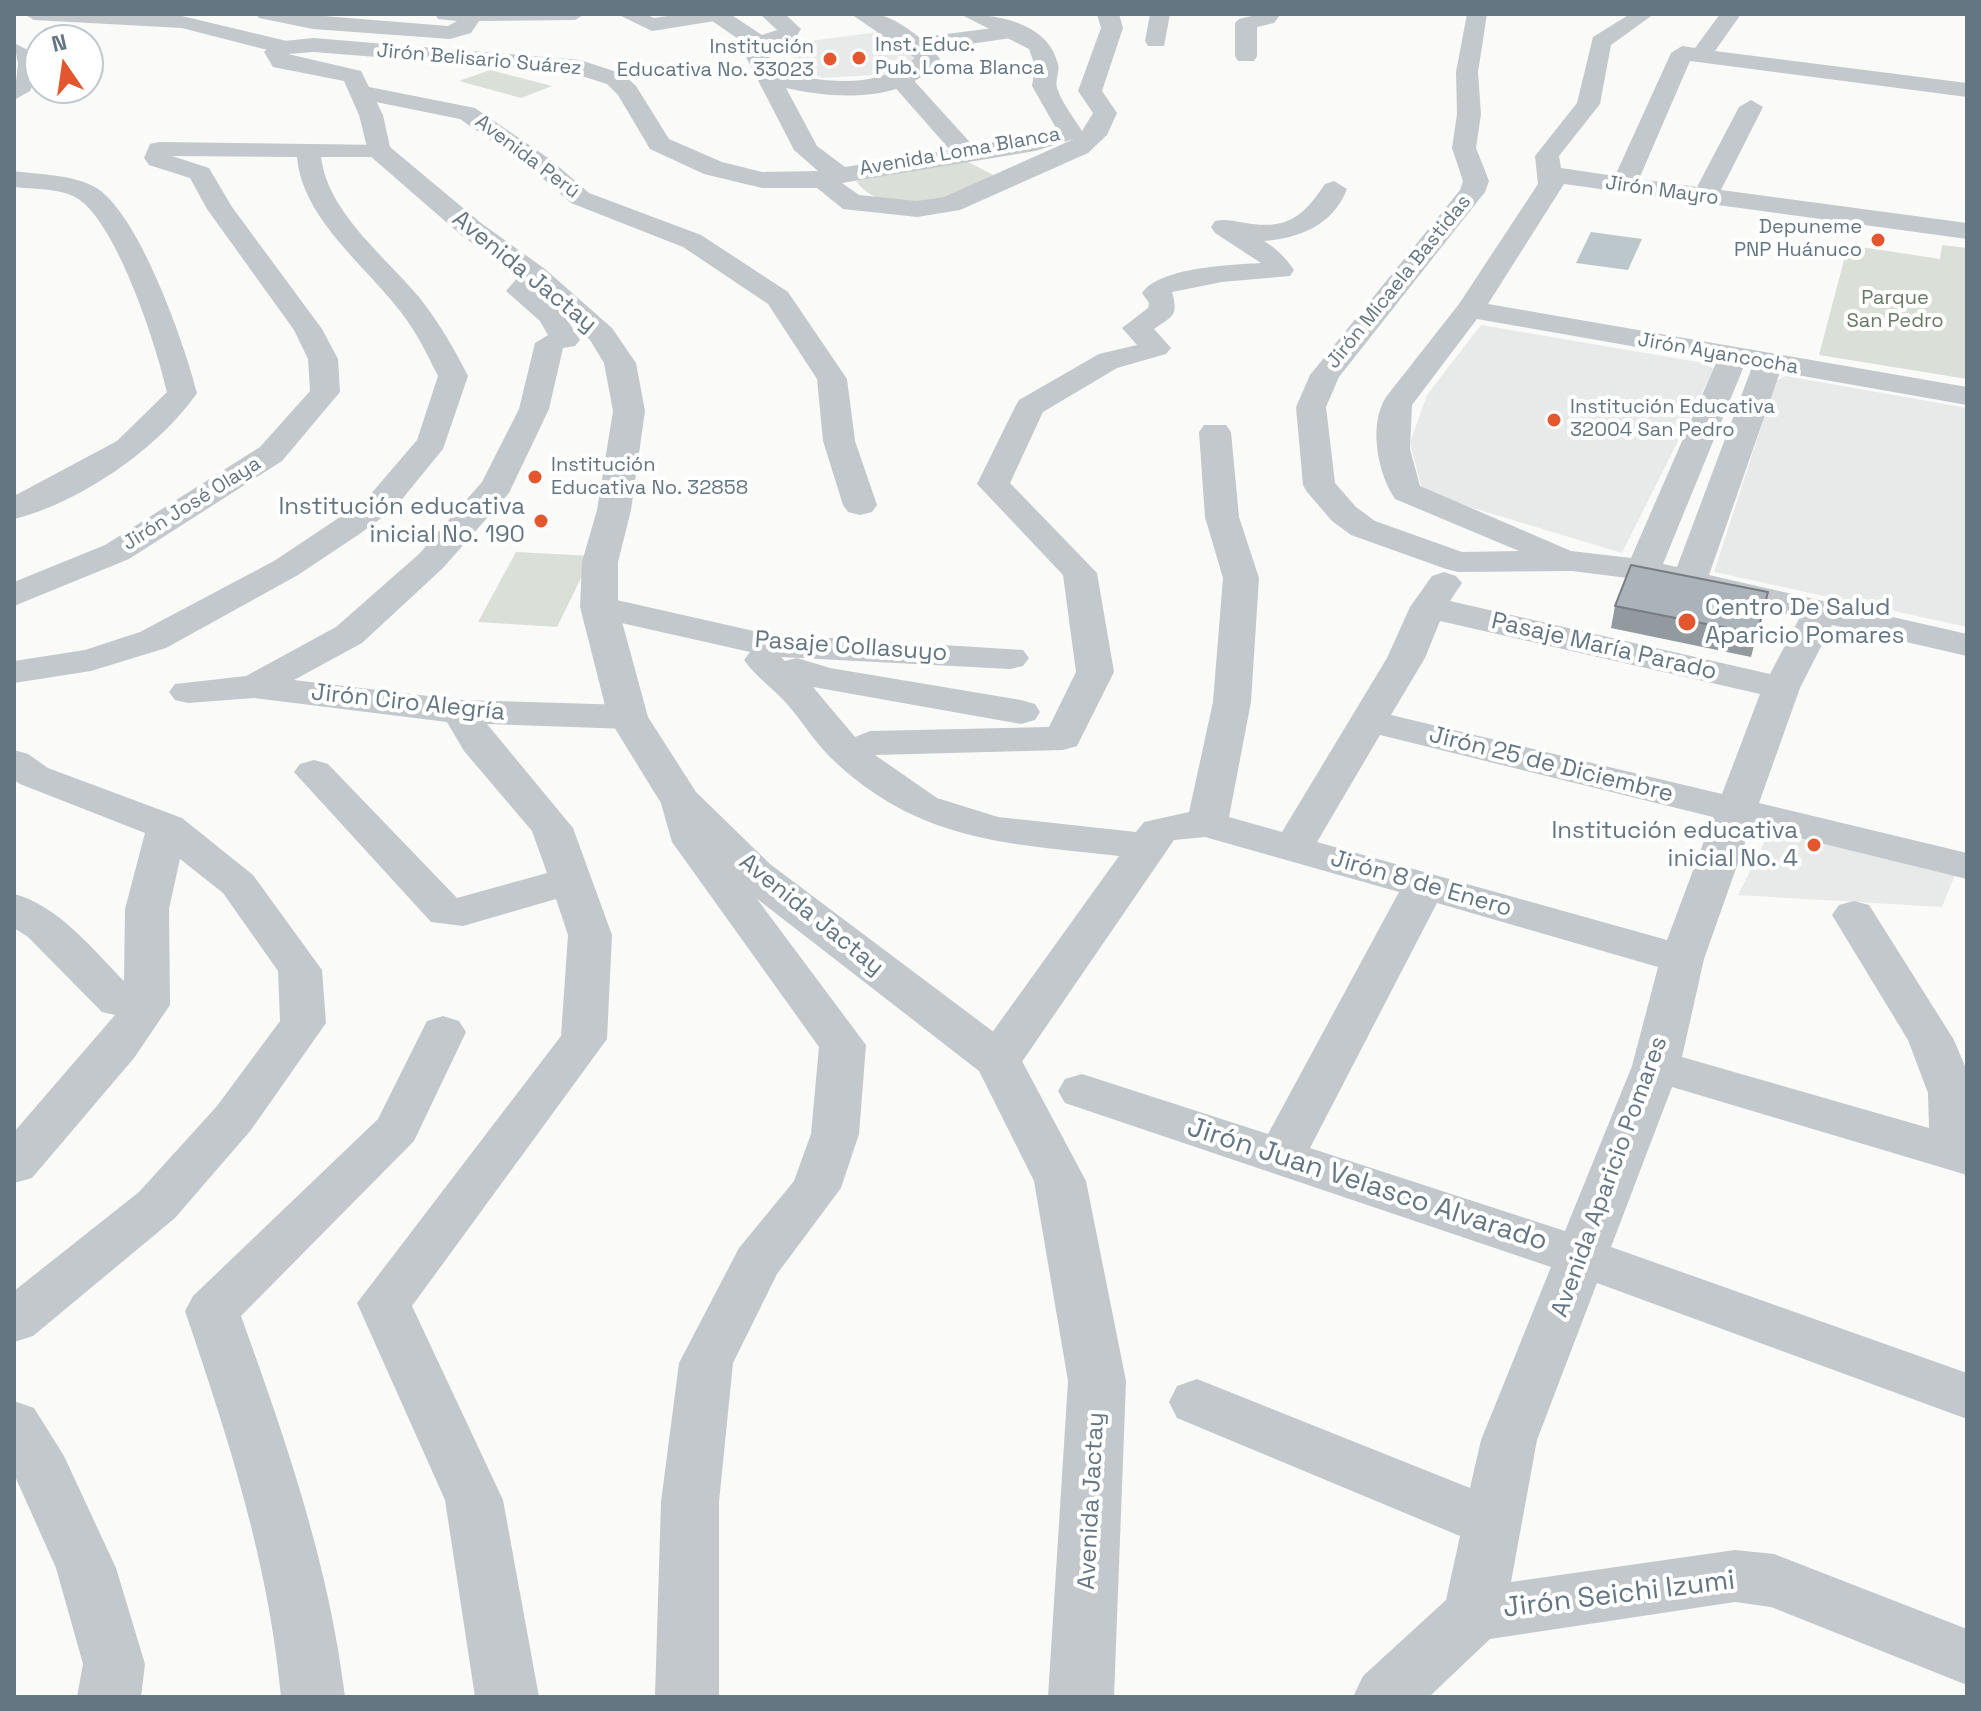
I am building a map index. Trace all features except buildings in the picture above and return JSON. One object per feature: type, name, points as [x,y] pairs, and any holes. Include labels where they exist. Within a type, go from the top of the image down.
[{"type":"street","points":[[34,14],[182,22],[229,36]]},
{"type":"street","points":[[424,14],[575,14]]},
{"type":"street","points":[[627,14],[652,25],[714,14],[742,29],[759,44]]},
{"type":"street","points":[[771,14],[790,29],[787,34],[759,44],[755,50],[807,150],[830,176],[841,197],[853,203],[917,209],[950,204],[1079,148],[1103,122],[1105,113],[1090,91],[1112,28],[1108,14]]},
{"type":"street","points":[[771,77],[821,88],[848,87],[900,79],[928,59],[915,45],[862,14]]},
{"type":"street","name":"Avenida Loma Blanca","points":[[830,176],[1056,138],[1070,132],[1044,86],[1047,66],[1044,52],[1031,37],[971,14]]},
{"type":"street","points":[[1156,41],[1160,14]]},
{"type":"street","points":[[1246,56],[1246,23],[1267,19],[1271,14]]},
{"type":"street","name":"Jirón Micaela Bastidas","points":[[1477,14],[1467,72],[1469,114],[1464,148],[1476,181],[1472,192],[1325,375],[1311,407],[1319,485],[1344,514],[1363,528],[1458,562],[1572,561]]},
{"type":"street","points":[[1644,14],[1601,42],[1588,104],[1547,156],[1547,174],[1551,184],[1470,309],[1397,404],[1392,417],[1401,482],[1407,492],[1572,561],[1690,579],[1820,613],[1967,645]]},
{"type":"street","points":[[1623,186],[1691,54],[1731,14]]},
{"type":"street","points":[[135,42],[229,36],[313,23],[444,33],[456,32],[472,16]]},
{"type":"street","points":[[14,672],[91,660],[153,640],[208,611],[286,568],[382,502],[432,442],[453,376],[439,345],[330,206],[310,171],[308,150],[378,150],[364,93],[353,76],[281,62],[275,52],[274,31]]},
{"type":"street","name":"Jirón Belisario Suárez","points":[[274,31],[313,45],[583,68],[615,79],[628,91],[659,144],[684,157],[762,180],[791,183],[830,176]]},
{"type":"street","points":[[915,45],[1017,31]]},
{"type":"street","points":[[14,50],[28,59],[30,70],[22,87],[14,93]]},
{"type":"street","points":[[1691,54],[1967,90]]},
{"type":"street","points":[[900,79],[967,154]]},
{"type":"street","name":"Avenida Perú","points":[[364,93],[467,113],[542,165],[580,198],[692,241],[778,298],[832,379],[839,441],[860,505]]},
{"type":"street","points":[[1704,198],[1751,107]]},
{"type":"street","name":"Jirón José Olaya","points":[[14,595],[117,552],[271,454],[325,392],[323,359],[308,329],[220,209],[200,173],[158,160],[159,149],[308,150]]},
{"type":"street","name":"Avenida Jactay","points":[[378,150],[471,229],[535,275],[601,334],[620,363],[629,411],[614,510],[600,562],[599,607],[628,717],[680,800],[754,874],[998,1060],[1060,1181],[1097,1381],[1081,1697]]},
{"type":"street","name":"Jirón Mayro","points":[[1547,174],[1704,198],[1967,231]]},
{"type":"street","points":[[14,179],[69,187],[98,201],[134,259],[178,370],[182,393],[168,414],[140,441],[95,471],[14,509]]},
{"type":"street","points":[[870,743],[1063,738],[1095,672],[1080,573],[993,484],[1030,407],[1109,360],[1136,356],[1156,348],[1136,328],[1161,312],[1163,303],[1156,293],[1163,286],[1222,274],[1280,270],[1269,256],[1224,227],[1271,233],[1289,230],[1325,209],[1334,189]]},
{"type":"street","points":[[254,687],[349,635],[431,561],[497,486],[534,409],[557,342],[551,316],[520,291],[535,275]]},
{"type":"street","name":"Jirón Ayancocha","points":[[1470,309],[1967,396]]},
{"type":"street","points":[[1643,570],[1733,357]]},
{"type":"street","points":[[1690,579],[1768,363]]},
{"type":"street","points":[[1207,824],[1232,702],[1241,578],[1222,517],[1215,432]]},
{"type":"street","points":[[1294,846],[1406,658],[1428,607],[1458,562]]},
{"type":"street","name":"Pasaje Collasuyo","points":[[599,607],[767,645],[1010,658]]},
{"type":"street","name":"Pasaje María Parado","points":[[1428,607],[1781,688]]},
{"type":"street","name":"Avenida Aparicio Pomares","points":[[1474,1614],[1509,1440],[1656,1066],[1682,959],[1781,688],[1820,613]]},
{"type":"street","name":"Jirón 8 de Enero","points":[[1021,712],[823,678],[780,664],[800,695],[842,747],[884,782],[923,807],[994,829],[1153,839],[1175,825],[1207,824],[1294,846],[1682,959]]},
{"type":"street","name":"Jirón Ciro Alegría","points":[[188,692],[254,687],[461,712],[628,717]]},
{"type":"street","points":[[461,712],[478,743],[552,828],[590,935],[584,1039],[384,1303],[474,1500],[507,1697]]},
{"type":"street","name":"Jirón 25 de Diciembre","points":[[1369,721],[1967,866]]},
{"type":"street","points":[[14,762],[34,776],[167,827],[238,884],[300,970],[303,1023],[234,1118],[157,1205],[14,1321]]},
{"type":"street","points":[[314,772],[446,912],[463,912],[571,880]]},
{"type":"street","points":[[680,800],[693,842],[843,1045],[835,1134],[816,1188],[757,1262],[706,1363],[690,1502],[687,1697]]},
{"type":"street","points":[[14,1165],[117,1047],[147,1005],[147,909],[167,827]]},
{"type":"street","points":[[998,1060],[1153,839]]},
{"type":"street","points":[[1282,1155],[1424,886]]},
{"type":"street","points":[[14,908],[43,927],[118,1001]]},
{"type":"street","points":[[1656,1066],[1961,1155],[1952,1093],[1931,1040],[1854,915]]},
{"type":"street","points":[[313,1697],[309,1639],[277,1496],[212,1311],[397,1129],[443,1032]]},
{"type":"street","name":"Jirón Juan Velasco Alvarado","points":[[1082,1091],[1582,1257],[1967,1396]]},
{"type":"street","points":[[1197,1402],[1493,1523]]},
{"type":"street","points":[[14,1424],[44,1473],[86,1568],[114,1664],[109,1697]]},
{"type":"street","name":"Jirón Seichi Izumi","points":[[1385,1697],[1474,1614],[1735,1576],[1774,1581],[1967,1657]]},
{"type":"shaded area","name":"Inst. Educ. Pub. Loma Blanca","points":[[886,31],[928,53],[892,74],[822,78],[779,45]]},
{"type":"shaded area","points":[[1591,232],[1642,239],[1628,270],[1576,263]]},
{"type":"shaded area","name":"Institución Educativa 32004 San Pedro","points":[[1481,325],[1704,363],[1714,369],[1622,553],[1423,493],[1410,443],[1427,395]]},
{"type":"shaded area","points":[[1786,376],[1967,408],[1967,627],[1714,572],[1776,381]]},
{"type":"shaded area","name":"Institución educativa inicial No. 4","points":[[1775,821],[1957,870],[1942,907],[1738,895]]},
{"type":"green space","points":[[490,70],[552,86],[521,98],[459,81]]},
{"type":"green space","points":[[964,160],[1011,184],[952,200],[908,204],[887,201],[870,194],[856,181]]},
{"type":"green space","name":"Parque San Pedro","points":[[1848,245],[1940,259],[1942,245],[1967,248],[1967,379],[1819,355]]},
{"type":"green space","points":[[516,552],[592,556],[557,627],[478,622]]},
{"type":"place","name":"Inst. Educ. Pub. Loma Blanca","points":[[859,58]]},
{"type":"place","name":"Institución Educativa No. 33023","points":[[830,59]]},
{"type":"place","name":"Depuneme PNP Huánuco","points":[[1878,240]]},
{"type":"place","name":"Institución Educativa 32004 San Pedro","points":[[1554,420]]},
{"type":"place","name":"Institución Educativa No. 32858","points":[[535,477]]},
{"type":"place","name":"Institución educativa inicial No. 190","points":[[541,521]]},
{"type":"place","name":"Centro De Salud Aparicio Pomares","points":[[1687,622]]},
{"type":"place","name":"Institución educativa inicial No. 4","points":[[1814,845]]}]
